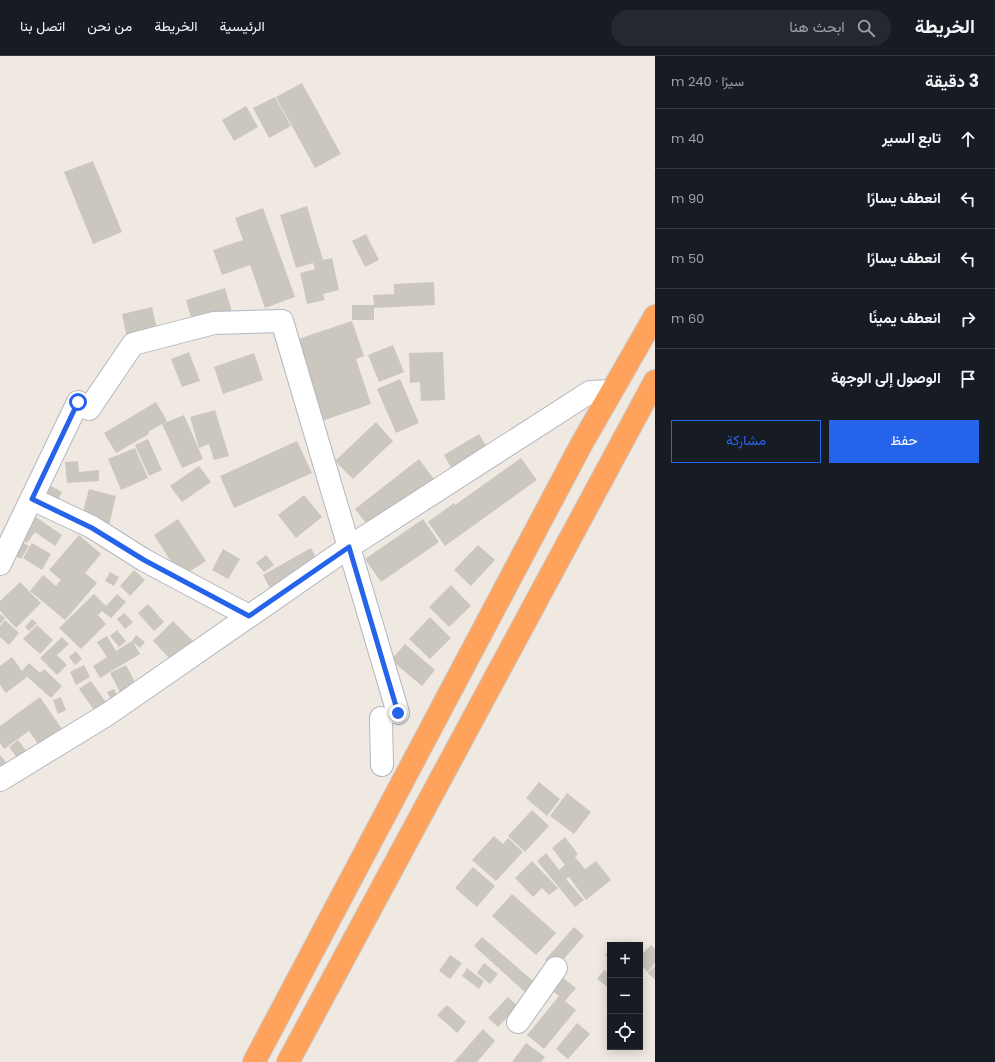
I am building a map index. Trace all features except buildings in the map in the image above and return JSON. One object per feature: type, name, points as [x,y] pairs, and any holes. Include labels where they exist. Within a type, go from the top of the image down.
[{"type":"highway","points":[[254,1062],[581,445],[655,316]]},
{"type":"highway","points":[[288,1062],[655,381]]},
{"type":"highway","points":[[586,510],[625,451],[655,395]]},
{"type":"street","points":[[0,564],[78,402],[89,409],[133,344],[214,323],[282,321],[349,547],[390,716],[382,765]]},
{"type":"street","points":[[0,780],[108,714],[349,547],[590,392],[612,391]]},
{"type":"street","points":[[32,499],[92,528],[144,560],[249,616]]},
{"type":"street","points":[[518,1022],[556,968]]},
{"type":"route","points":[[78,402],[32,499],[92,528],[144,560],[249,616],[349,547],[398,713]]}]
